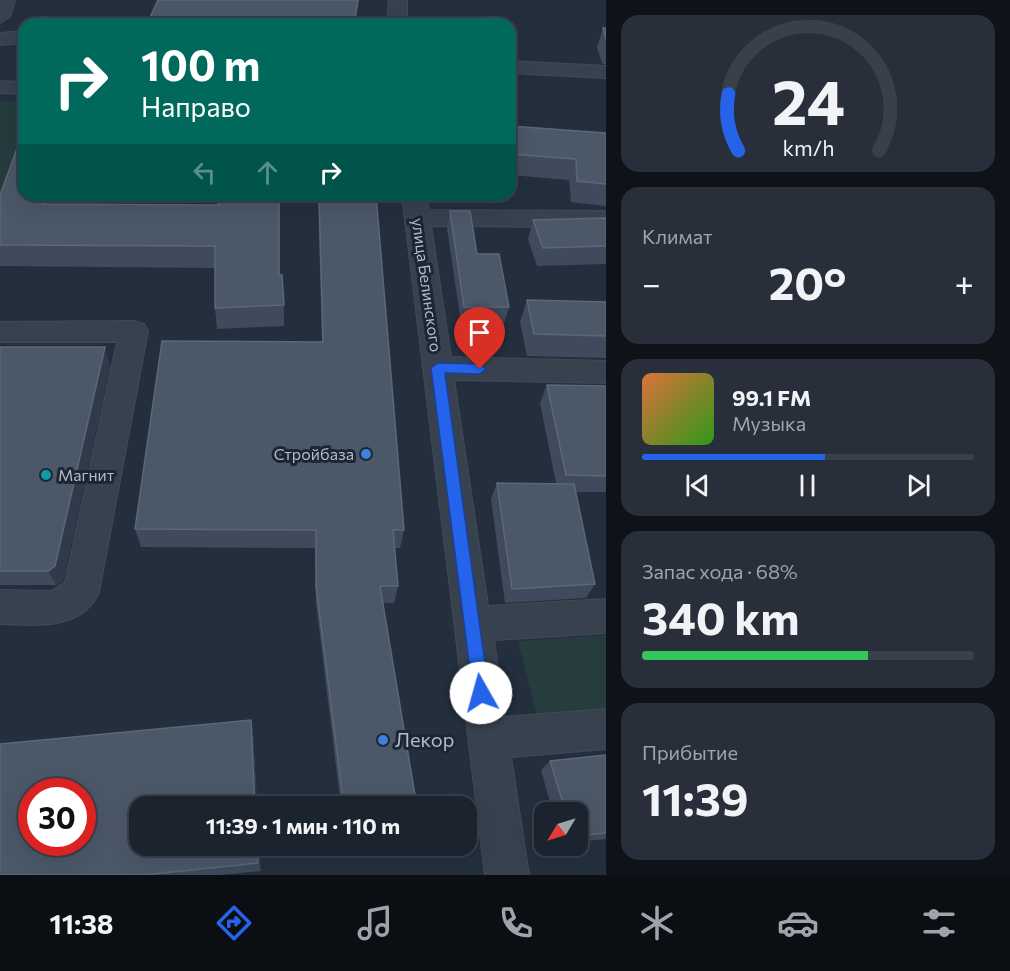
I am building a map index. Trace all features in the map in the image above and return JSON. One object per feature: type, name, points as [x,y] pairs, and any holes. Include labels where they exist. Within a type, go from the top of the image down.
[{"type":"street","points":[[0,17],[6,0]]},
{"type":"street","points":[[397,18],[398,0]]},
{"type":"street","points":[[0,39],[18,38]]},
{"type":"street","points":[[516,67],[606,72]]},
{"type":"street","points":[[0,87],[18,88]]},
{"type":"street","points":[[416,207],[606,219]]},
{"type":"street","name":"улица Белинского","points":[[416,207],[507,875]]},
{"type":"street","points":[[0,332],[134,331],[81,592],[56,608],[0,607]]},
{"type":"street","points":[[438,368],[606,372]]},
{"type":"street","points":[[472,624],[606,616]]},
{"type":"street","points":[[487,739],[606,729]]},
{"type":"green space","points":[[0,101],[18,101],[18,141],[0,193]]},
{"type":"green space","points":[[606,635],[606,711],[537,717],[518,641]]},
{"type":"building","points":[[158,0],[358,0],[355,18],[150,18]]},
{"type":"building","points":[[516,126],[606,133],[606,184],[577,181],[576,159],[516,154]]},
{"type":"building","points":[[18,146],[18,201],[44,201],[43,204],[218,205],[218,201],[279,201],[279,275],[282,275],[284,305],[215,308],[215,246],[0,245],[0,195]]},
{"type":"building","points":[[319,201],[377,201],[404,530],[393,530],[398,586],[380,586],[415,796],[343,796],[316,586],[316,530],[135,529],[162,341],[323,342]]},
{"type":"building","points":[[450,211],[470,211],[477,254],[499,254],[509,307],[464,307]]},
{"type":"building","points":[[606,218],[606,246],[543,248],[533,220]]},
{"type":"building","points":[[527,300],[606,302],[606,336],[534,334]]},
{"type":"building","name":"Магнит","points":[[0,347],[105,347],[55,566],[48,571],[0,571]]},
{"type":"building","points":[[547,385],[606,386],[606,476],[566,475]]},
{"type":"building","points":[[497,483],[574,484],[595,584],[512,589]]},
{"type":"building","points":[[251,720],[254,796],[129,796],[129,856],[258,856],[258,863],[144,875],[0,875],[0,744]]},
{"type":"building","points":[[606,755],[606,833],[588,835],[588,802],[563,802],[550,761]]},
{"type":"place","name":"Стройбаза","points":[[366,454]]},
{"type":"place","name":"Магнит","points":[[46,475]]},
{"type":"place","name":"Лекор","points":[[383,740]]},
{"type":"route","points":[[480,369],[438,368],[481,693]]}]
